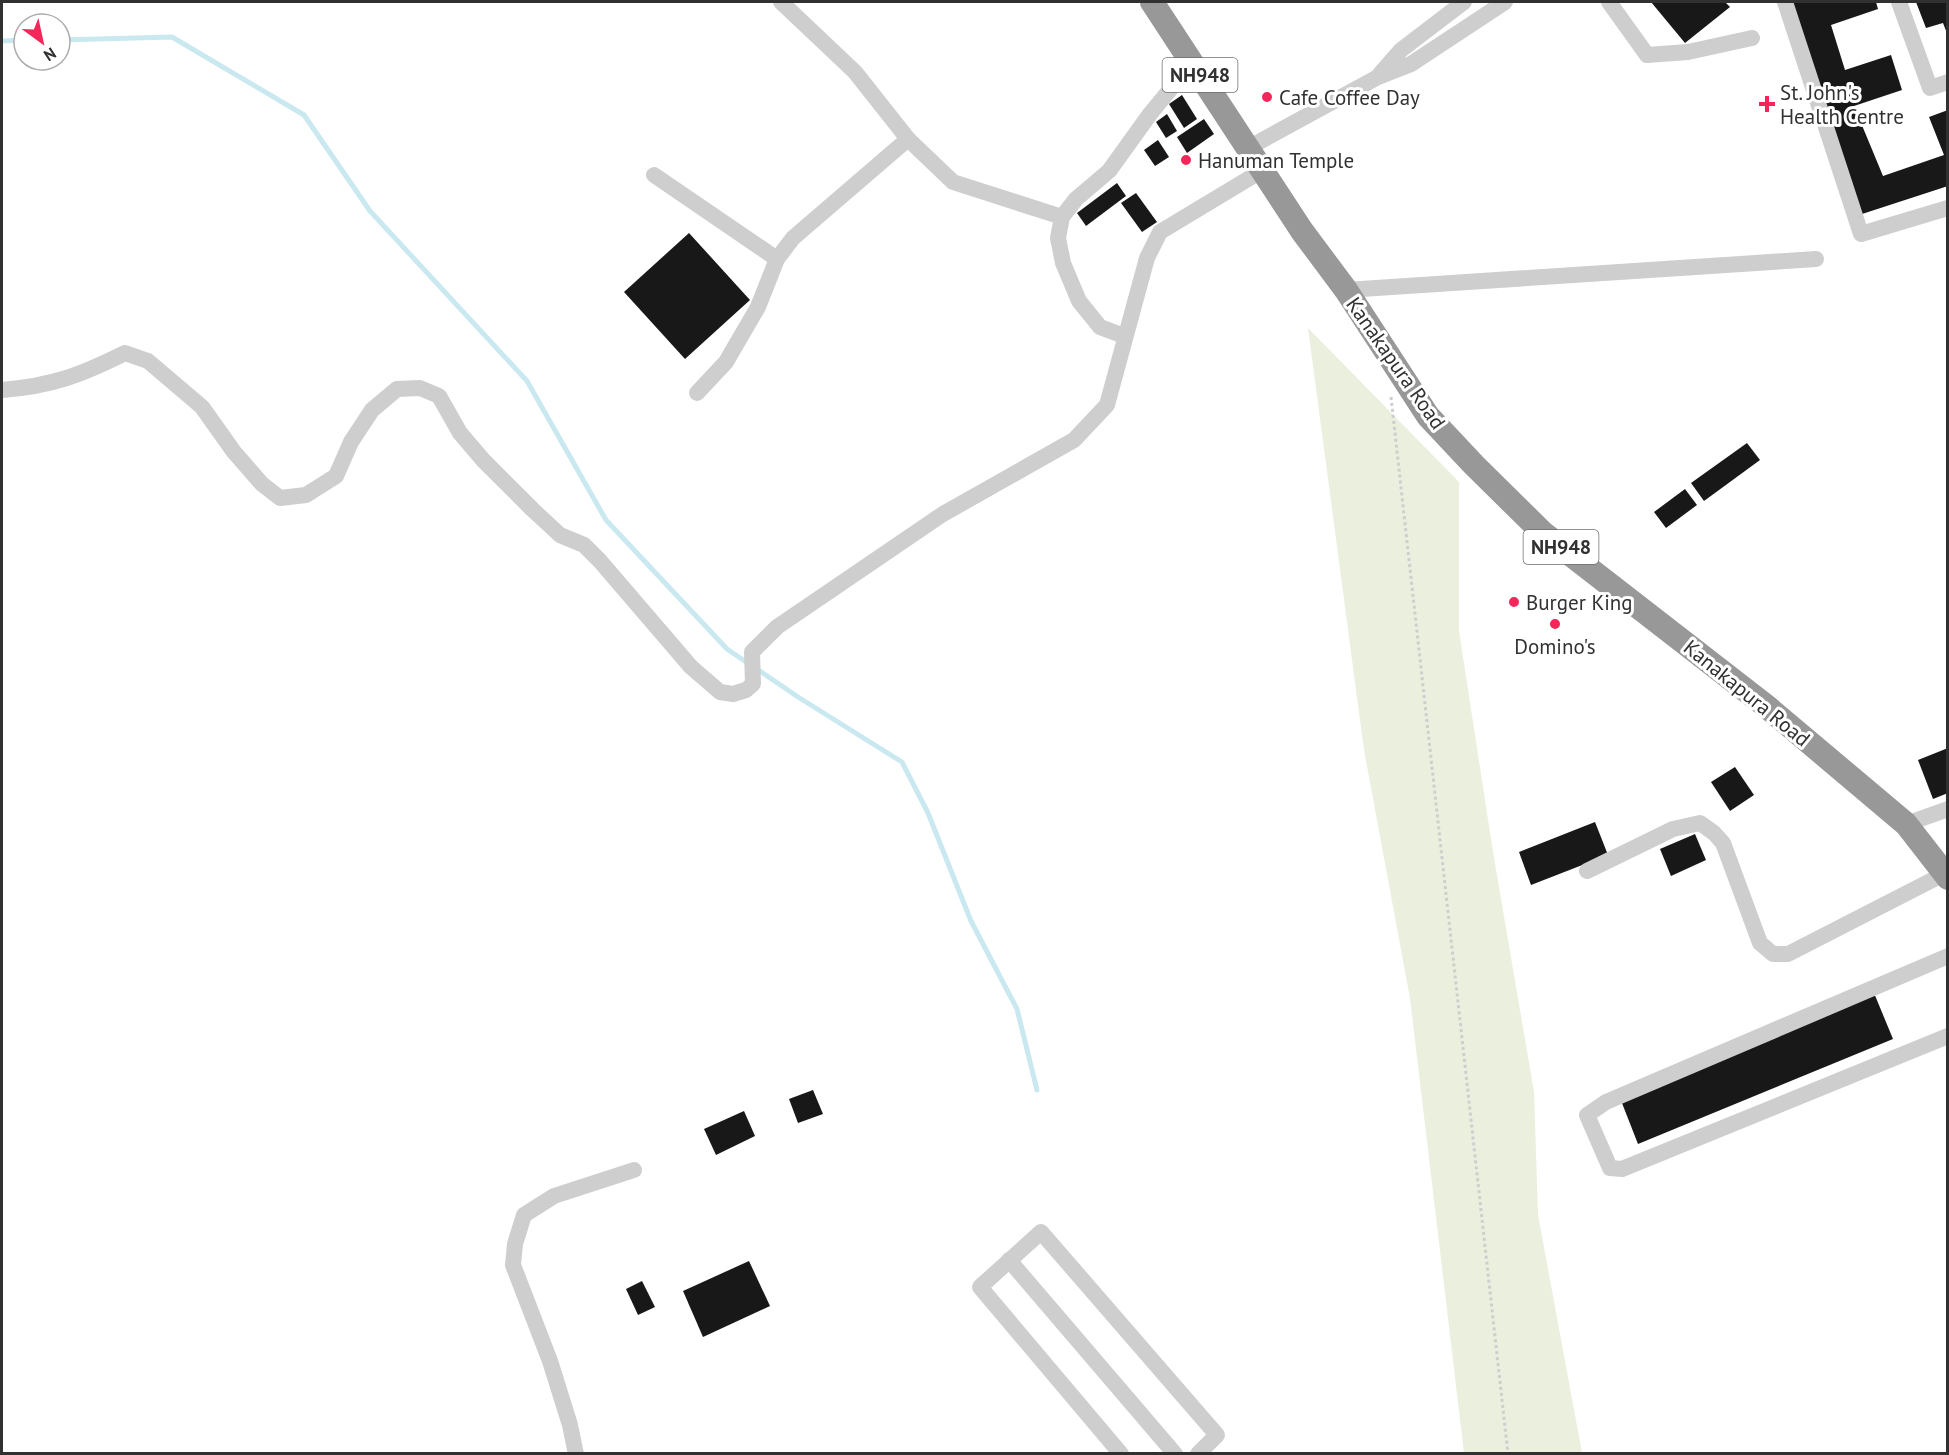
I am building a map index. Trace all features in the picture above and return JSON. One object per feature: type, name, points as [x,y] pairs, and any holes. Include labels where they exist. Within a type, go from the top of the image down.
[{"type":"highway","name":"Kanakapura Road","points":[[1152,2],[1302,231],[1346,290],[1428,416],[1543,533],[1766,706],[1906,824],[1946,876]]},
{"type":"street","points":[[780,2],[855,72],[908,139],[953,182],[1062,217]]},
{"type":"street","points":[[1378,77],[1401,50],[1464,2]]},
{"type":"street","points":[[1248,148],[1378,77],[1411,64],[1505,2]]},
{"type":"street","points":[[1609,2],[1647,55],[1688,52],[1752,38]]},
{"type":"street","points":[[1785,2],[1861,234],[1947,208]]},
{"type":"street","points":[[1899,2],[1930,88],[1947,82]]},
{"type":"street","points":[[1124,336],[1100,327],[1079,301],[1063,263],[1058,238],[1062,217],[1077,199],[1109,171],[1150,114],[1192,63]]},
{"type":"street","points":[[697,393],[726,362],[758,307],[777,259],[794,238],[908,139]]},
{"type":"street","points":[[2,390],[36,387],[64,380],[94,369],[125,352],[148,361],[202,407],[234,452],[262,484],[280,498],[306,495],[336,476],[351,442],[372,410],[397,389],[420,388],[439,396],[468,442],[533,510],[560,535],[584,545],[600,561],[691,667],[720,693],[733,694],[746,690],[753,684],[752,652],[777,627],[943,514],[1074,440],[1107,405],[1147,258],[1160,232],[1263,170]]},
{"type":"street","points":[[654,175],[777,259]]},
{"type":"street","points":[[1346,290],[1816,259]]},
{"type":"street","points":[[1906,824],[1947,809]]},
{"type":"street","points":[[1587,871],[1673,829],[1700,823],[1724,843],[1760,943],[1773,954],[1788,954],[1946,876]]},
{"type":"street","points":[[1947,956],[1606,1102],[1587,1115],[1610,1168],[1622,1168],[1947,1036]]},
{"type":"street","points":[[576,1454],[570,1425],[550,1361],[513,1265],[515,1244],[524,1215],[554,1196],[634,1170]]},
{"type":"street","points":[[1121,1454],[980,1287],[1041,1232],[1217,1435],[1198,1454]]},
{"type":"street","points":[[1009,1260],[1175,1454]]},
{"type":"path","points":[[1391,397],[1508,1454]]},
{"type":"green space","points":[[1308,328],[1459,482],[1459,631],[1493,852],[1534,1092],[1538,1215],[1582,1453],[1464,1453],[1410,998],[1364,750]]},
{"type":"building","points":[[1651,2],[1725,2],[1730,7],[1685,43]]},
{"type":"building","points":[[1790,2],[1876,2],[1878,9],[1831,25],[1845,70],[1891,55],[1902,90],[1854,106],[1883,176],[1944,155],[1929,117],[1948,110],[1948,186],[1859,215]]},
{"type":"building","points":[[1916,2],[1948,2],[1948,36],[1943,23],[1926,28]]},
{"type":"building","points":[[1182,95],[1197,119],[1184,128],[1169,104]]},
{"type":"building","points":[[1167,114],[1177,131],[1166,138],[1156,122]]},
{"type":"building","points":[[1204,119],[1214,134],[1187,153],[1177,137]]},
{"type":"building","points":[[1158,140],[1169,157],[1155,166],[1144,150]]},
{"type":"building","points":[[1117,183],[1126,196],[1086,226],[1077,213]]},
{"type":"building","points":[[1136,193],[1157,222],[1142,232],[1121,203]]},
{"type":"building","points":[[689,233],[750,300],[685,359],[624,292]]},
{"type":"building","points":[[1747,443],[1760,460],[1704,501],[1691,483]]},
{"type":"building","points":[[1685,489],[1697,505],[1666,528],[1654,512]]},
{"type":"building","points":[[1948,748],[1948,793],[1933,799],[1918,760]]},
{"type":"building","points":[[1735,767],[1754,795],[1730,811],[1711,782]]},
{"type":"building","points":[[1595,822],[1608,855],[1531,885],[1519,852]]},
{"type":"building","points":[[1695,834],[1706,860],[1671,876],[1660,849]]},
{"type":"building","points":[[1874,993],[1893,1039],[1638,1144],[1620,1098]]},
{"type":"building","points":[[813,1090],[823,1114],[798,1123],[789,1099]]},
{"type":"building","points":[[744,1111],[755,1136],[716,1155],[704,1129]]},
{"type":"building","points":[[749,1261],[770,1306],[703,1337],[683,1291]]},
{"type":"building","points":[[642,1281],[655,1307],[638,1315],[626,1289]]},
{"type":"waterway","points":[[72,40],[172,37],[304,115],[370,211],[527,381],[606,520],[727,649],[749,664]]},
{"type":"waterway","points":[[2,41],[12,41]]},
{"type":"waterway","points":[[757,669],[902,762],[928,813],[971,921],[1017,1009],[1037,1090]]},
{"type":"place","name":"Cafe Coffee Day","points":[[1267,97]]},
{"type":"place","name":"St. John's Health Centre","points":[[1767,104]]},
{"type":"place","name":"Hanuman Temple","points":[[1186,160]]},
{"type":"place","name":"Burger King","points":[[1514,602]]},
{"type":"place","name":"Domino's","points":[[1555,624]]}]
